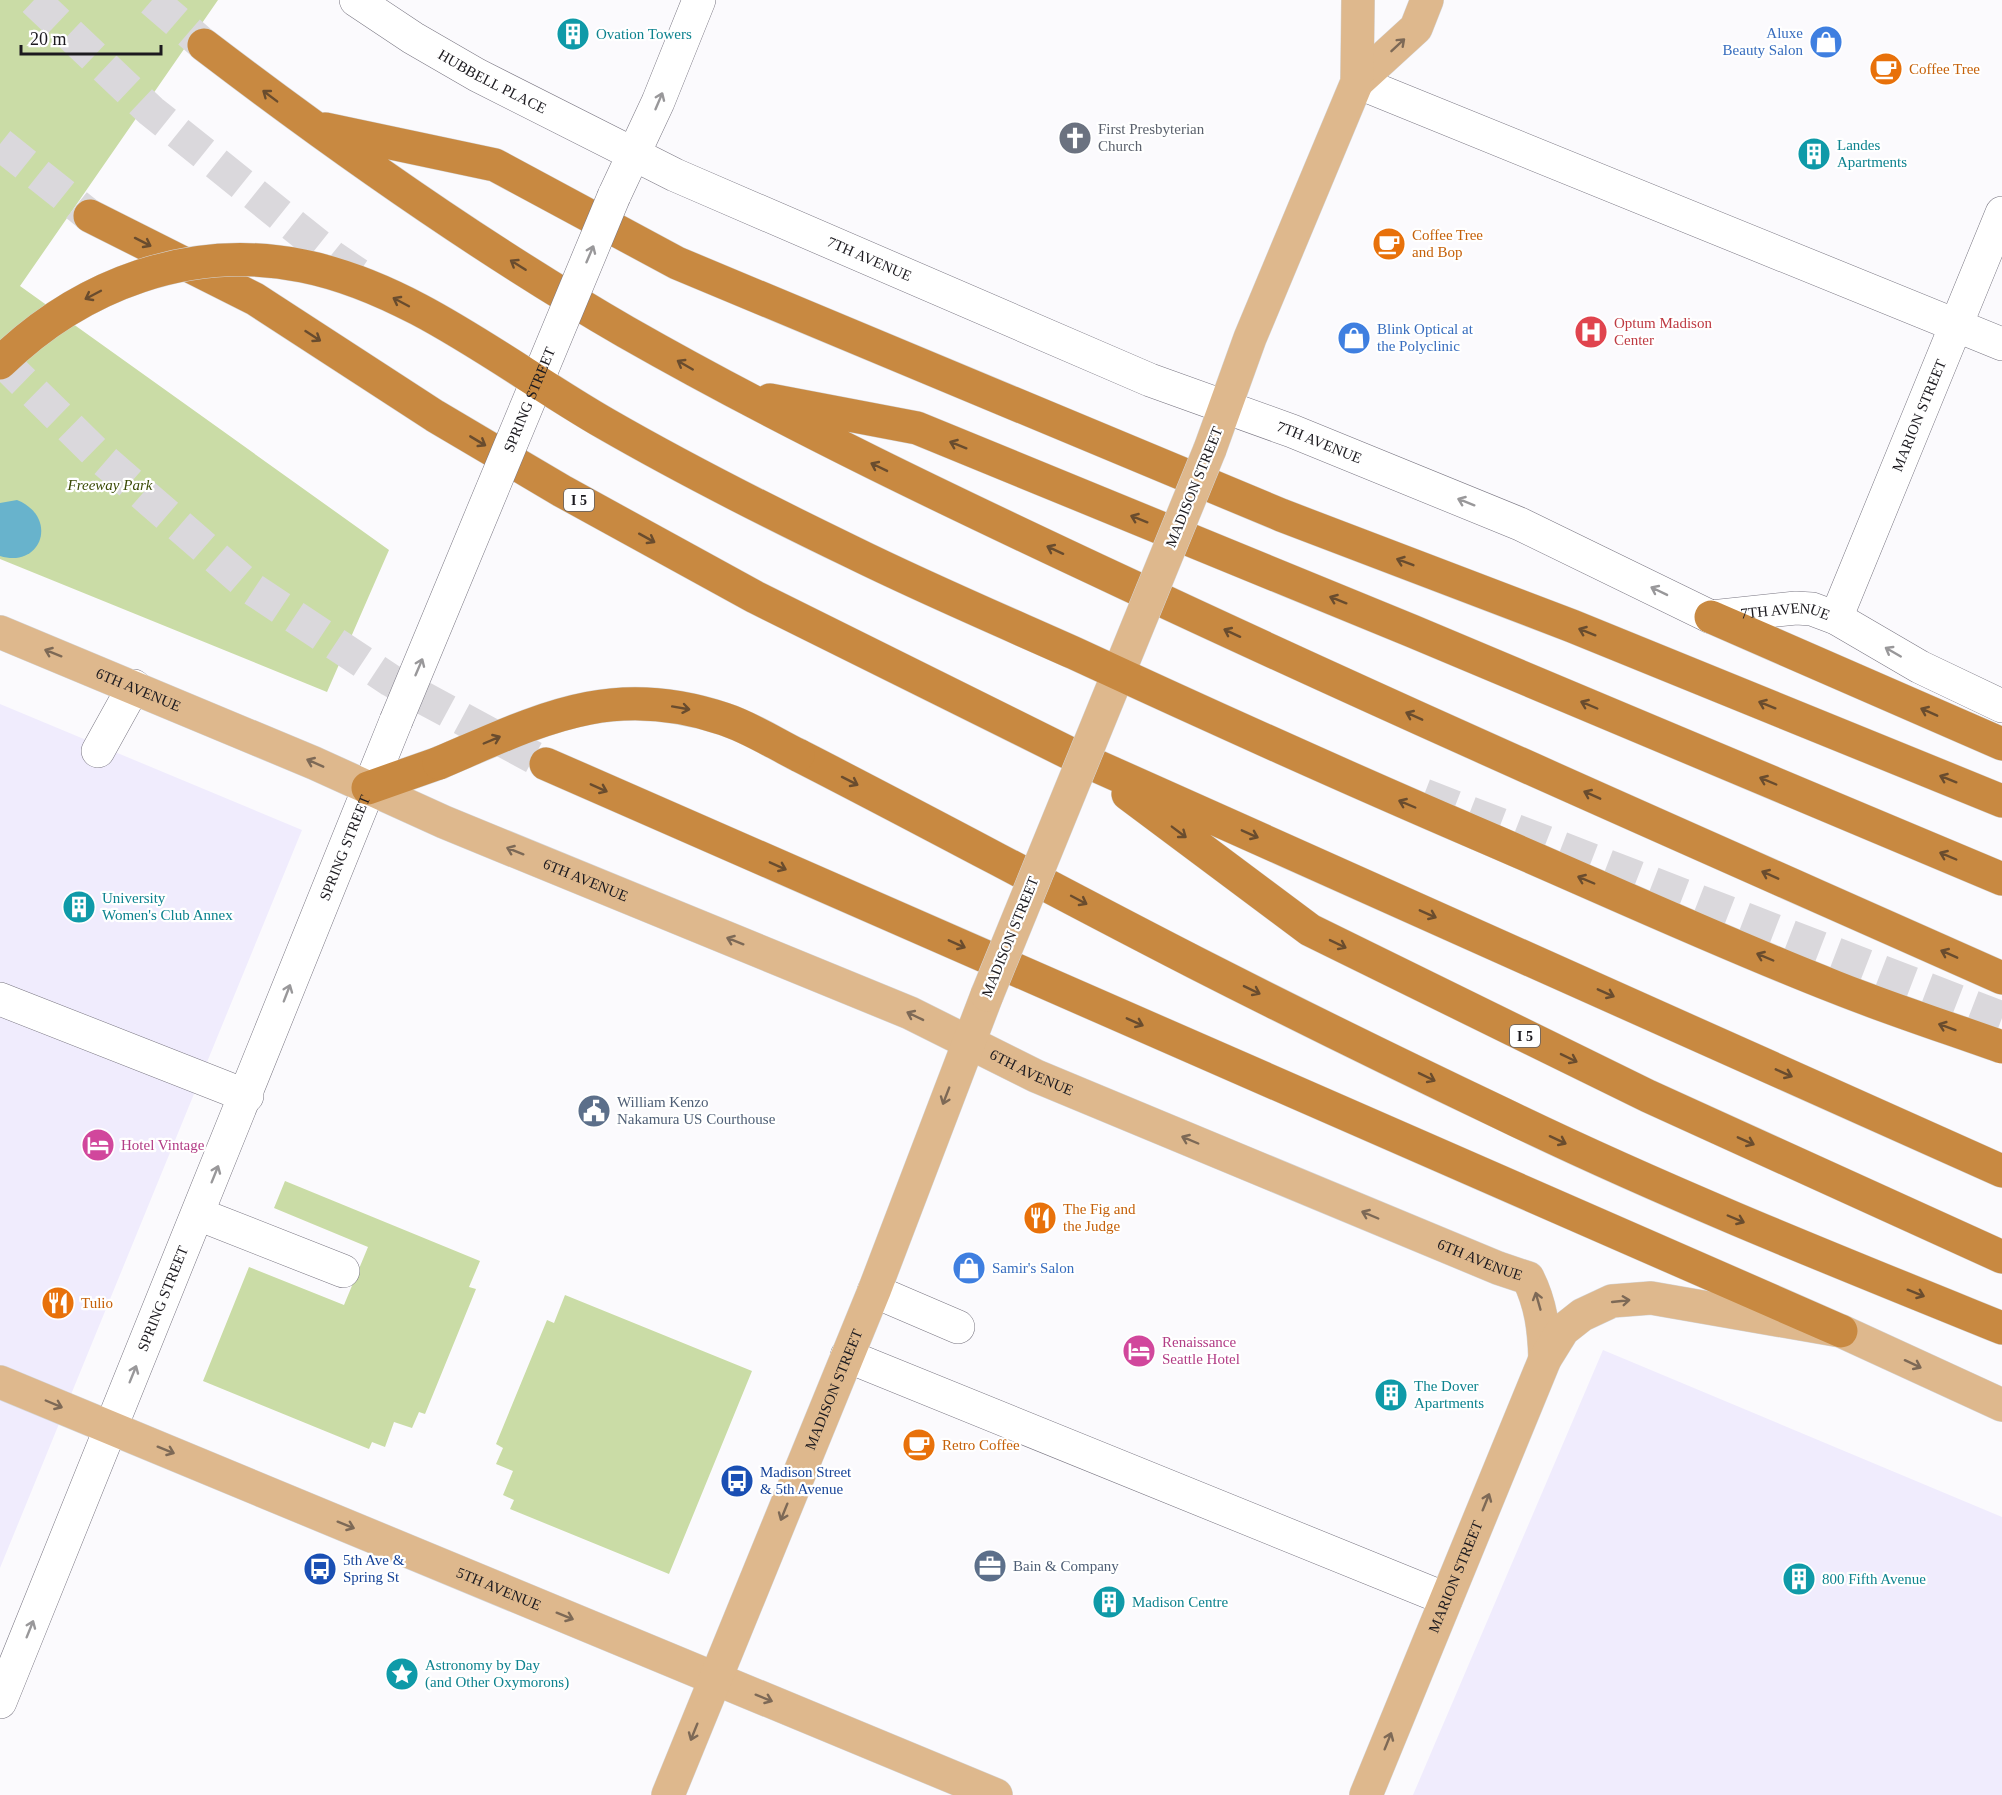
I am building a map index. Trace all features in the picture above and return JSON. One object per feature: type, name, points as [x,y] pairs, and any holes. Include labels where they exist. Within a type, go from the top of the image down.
[{"type":"highway","points":[[204,45],[309,125],[473,237],[621,328],[736,394],[893,474],[1285,658],[2002,978]]},
{"type":"highway","points":[[309,125],[495,165],[688,267],[1270,510],[1572,626],[2002,801]]},
{"type":"highway","name":"I 5","points":[[90,216],[255,299],[444,422],[562,491],[735,586],[1081,759],[2002,1171]]},
{"type":"highway","points":[[0,363],[38,329],[69,308],[126,280],[177,265],[229,259],[279,262],[358,282],[452,330],[615,429],[854,553],[1340,775],[1836,987],[2002,1047]]},
{"type":"highway","points":[[736,394],[917,428],[1412,631],[2002,879]]},
{"type":"highway","points":[[1711,617],[2002,744]]},
{"type":"highway","points":[[368,788],[439,763],[536,721],[564,712],[635,704],[679,708],[726,719],[964,839],[1195,962],[1505,1115],[1803,1248],[2002,1328]]},
{"type":"highway","name":"I 5","points":[[1081,759],[1310,930],[1648,1096],[2002,1257]]},
{"type":"highway","points":[[546,764],[1841,1331]]},
{"type":"main road","name":"MADISON STREET","points":[[669,1795],[874,1291],[967,1041],[1210,449],[1250,338],[1358,82],[1358,0]]},
{"type":"main road","name":"MADISON STREET","points":[[1358,82],[1416,28],[1427,0]]},
{"type":"main road","name":"6TH AVENUE","points":[[0,632],[134,686],[444,822],[910,1013],[1036,1076],[1498,1268],[1528,1278],[1538,1298],[1544,1330],[1545,1359]]},
{"type":"main road","points":[[1545,1359],[1563,1330],[1575,1320],[1603,1305],[1619,1300],[1652,1298],[1841,1331],[2002,1405]]},
{"type":"main road","name":"MARION STREET","points":[[1366,1795],[1545,1359]]},
{"type":"main road","name":"5TH AVENUE","points":[[0,1382],[996,1795]]},
{"type":"street","name":"HUBBELL PLACE","points":[[356,0],[456,64],[634,154]]},
{"type":"street","name":"SPRING STREET","points":[[0,1702],[247,1096],[368,788],[614,196],[658,102],[699,0]]},
{"type":"street","points":[[1358,82],[2002,344]]},
{"type":"street","name":"7TH AVENUE","points":[[634,154],[675,175],[1150,380],[1303,435],[1520,524],[1711,617],[1787,608],[1812,609],[1836,618],[1920,668],[2002,706]]},
{"type":"street","name":"MARION STREET","points":[[1836,618],[2002,213]]},
{"type":"street","points":[[98,751],[134,686]]},
{"type":"street","points":[[0,999],[247,1096]]},
{"type":"street","points":[[198,1214],[343,1271]]},
{"type":"street","points":[[874,1291],[958,1327]]},
{"type":"street","points":[[847,1356],[1446,1599]]},
{"type":"shaded area","points":[[0,704],[302,830],[0,1568]]},
{"type":"shaded area","name":"800 Fifth Avenue","points":[[1603,1350],[2002,1517],[2002,1795],[1413,1795]]},
{"type":"green space","name":"Freeway Park","points":[[0,0],[218,0],[20,286],[389,550],[327,692],[0,559]]},
{"type":"green space","points":[[285,1181],[480,1261],[469,1287],[476,1289],[425,1414],[419,1412],[412,1428],[394,1422],[385,1447],[372,1442],[369,1449],[203,1381],[249,1267],[344,1305],[368,1247],[274,1208]]},
{"type":"green space","points":[[565,1295],[752,1371],[669,1574],[510,1509],[514,1500],[503,1495],[513,1471],[496,1464],[503,1448],[496,1444],[547,1320],[554,1323]]},
{"type":"water","points":[[17,500],[30,508],[38,518],[41,529],[40,539],[35,548],[26,555],[15,558],[0,556],[0,503]]},
{"type":"tunnel","points":[[34,0],[151,111],[334,258],[368,281]]},
{"type":"tunnel","points":[[152,0],[204,45]]},
{"type":"tunnel","points":[[0,144],[90,216]]},
{"type":"tunnel","points":[[0,359],[99,456],[251,588],[390,680],[546,764]]},
{"type":"tunnel","points":[[1424,795],[2002,1018]]},
{"type":"place","name":"Ovation Towers","points":[[573,34]]},
{"type":"place","name":"Aluxe Beauty Salon","points":[[1826,42]]},
{"type":"place","name":"Coffee Tree","points":[[1886,69]]},
{"type":"place","name":"First Presbyterian Church","points":[[1075,138]]},
{"type":"place","name":"Landes Apartments","points":[[1814,154]]},
{"type":"place","name":"Coffee Tree and Bop","points":[[1389,244]]},
{"type":"place","name":"Optum Madison Center","points":[[1591,332]]},
{"type":"place","name":"Blink Optical at the Polyclinic","points":[[1354,338]]},
{"type":"place","name":"University Women's Club Annex","points":[[79,907]]},
{"type":"place","name":"William Kenzo Nakamura US Courthouse","points":[[594,1111]]},
{"type":"place","name":"Hotel Vintage","points":[[98,1145]]},
{"type":"place","name":"The Fig and the Judge","points":[[1040,1218]]},
{"type":"place","name":"Samir's Salon","points":[[969,1268]]},
{"type":"place","name":"Tulio","points":[[58,1303]]},
{"type":"place","name":"Renaissance Seattle Hotel","points":[[1139,1351]]},
{"type":"place","name":"The Dover Apartments","points":[[1391,1395]]},
{"type":"place","name":"Retro Coffee","points":[[919,1445]]},
{"type":"place","name":"Madison Street & 5th Avenue","points":[[737,1481]]},
{"type":"place","name":"Bain & Company","points":[[990,1566]]},
{"type":"place","name":"5th Ave & Spring St","points":[[320,1569]]},
{"type":"place","name":"800 Fifth Avenue","points":[[1799,1579]]},
{"type":"place","name":"Madison Centre","points":[[1109,1602]]},
{"type":"place","name":"Astronomy by Day (and Other Oxymorons)","points":[[402,1674]]}]
